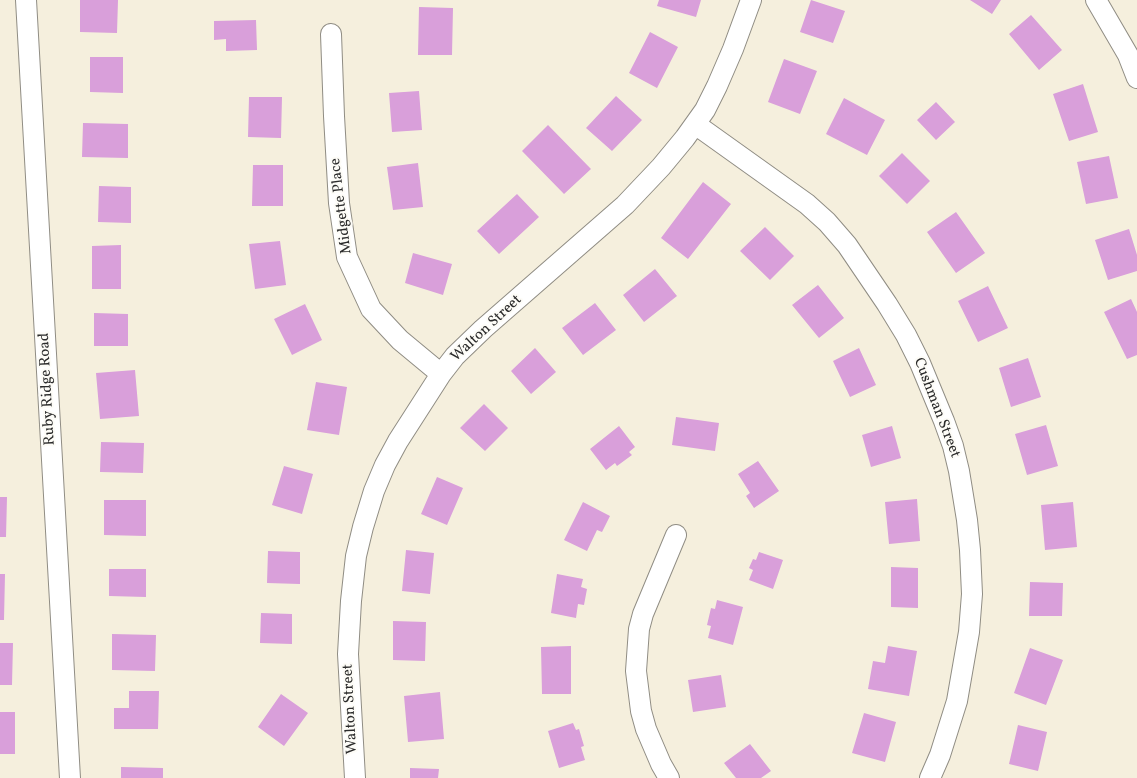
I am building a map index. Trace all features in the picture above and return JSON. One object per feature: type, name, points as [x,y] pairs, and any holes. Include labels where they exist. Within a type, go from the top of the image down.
[{"type":"street","name":"Ruby Ridge Road","points":[[26,0],[70,778]]},
{"type":"street","name":"Walton Street","points":[[355,778],[348,654],[350,601],[356,556],[363,527],[374,491],[385,465],[398,441],[441,374],[455,356],[483,329],[625,205],[661,167],[696,124],[705,110],[733,49],[750,0]]},
{"type":"street","points":[[1096,0],[1128,55],[1137,78]]},
{"type":"street","name":"Midgette Place","points":[[331,34],[339,203],[347,258],[372,309],[400,340],[441,374]]},
{"type":"street","name":"Cushman Street","points":[[696,124],[807,204],[828,222],[847,245],[906,335],[920,363],[953,446],[967,520],[972,594],[969,632],[957,702],[940,755],[930,778]]},
{"type":"street","points":[[669,778],[646,729],[641,711],[636,671],[638,628],[642,614],[676,535]]},
{"type":"building","points":[[80,0],[118,0],[117,33],[80,32]]},
{"type":"building","points":[[659,0],[701,0],[696,17],[657,6]]},
{"type":"building","points":[[811,0],[845,11],[833,43],[800,32]]},
{"type":"building","points":[[970,0],[1001,0],[992,14]]},
{"type":"building","points":[[419,7],[453,8],[452,55],[418,55]]},
{"type":"building","points":[[1031,15],[1062,50],[1039,70],[1009,34]]},
{"type":"building","points":[[256,20],[257,50],[226,51],[226,39],[214,40],[214,21]]},
{"type":"building","points":[[650,32],[678,47],[657,88],[629,73]]},
{"type":"building","points":[[90,57],[123,57],[123,93],[90,92]]},
{"type":"building","points":[[784,59],[817,71],[800,114],[768,102]]},
{"type":"building","points":[[1083,84],[1098,132],[1069,141],[1053,94]]},
{"type":"building","points":[[419,91],[422,130],[392,132],[389,93]]},
{"type":"building","points":[[616,96],[642,120],[612,151],[586,128]]},
{"type":"building","points":[[249,97],[282,97],[281,138],[248,137]]},
{"type":"building","points":[[844,98],[885,120],[867,155],[826,134]]},
{"type":"building","points":[[936,102],[955,122],[936,140],[917,120]]},
{"type":"building","points":[[83,123],[128,124],[128,158],[82,157]]},
{"type":"building","points":[[548,125],[591,169],[564,194],[522,151]]},
{"type":"building","points":[[902,153],[930,181],[907,204],[879,176]]},
{"type":"building","points":[[1109,156],[1118,198],[1086,204],[1077,162]]},
{"type":"building","points":[[418,163],[423,207],[393,210],[387,167]]},
{"type":"building","points":[[253,165],[283,165],[283,206],[252,206]]},
{"type":"building","points":[[703,182],[731,204],[688,259],[661,238]]},
{"type":"building","points":[[99,186],[131,187],[131,223],[98,222]]},
{"type":"building","points":[[517,194],[539,217],[499,254],[477,231]]},
{"type":"building","points":[[956,212],[985,253],[956,273],[927,232]]},
{"type":"building","points":[[765,227],[794,256],[770,280],[740,251]]},
{"type":"building","points":[[1129,229],[1137,255],[1137,271],[1108,280],[1095,240]]},
{"type":"building","points":[[280,241],[286,285],[255,289],[249,244]]},
{"type":"building","points":[[121,245],[121,289],[92,289],[92,246]]},
{"type":"building","points":[[413,253],[452,264],[443,295],[405,283]]},
{"type":"building","points":[[655,269],[677,296],[644,322],[623,295]]},
{"type":"building","points":[[818,285],[844,318],[819,338],[792,305]]},
{"type":"building","points":[[988,286],[1008,328],[978,342],[958,301]]},
{"type":"building","points":[[1131,299],[1137,312],[1137,355],[1127,359],[1104,312]]},
{"type":"building","points":[[595,303],[616,330],[583,355],[562,328]]},
{"type":"building","points":[[305,304],[322,340],[292,355],[274,319]]},
{"type":"building","points":[[94,313],[128,314],[128,346],[94,346]]},
{"type":"building","points":[[535,348],[556,372],[531,394],[511,371]]},
{"type":"building","points":[[859,348],[876,385],[850,397],[833,361]]},
{"type":"building","points":[[1028,358],[1041,397],[1011,407],[999,368]]},
{"type":"building","points":[[135,370],[139,416],[100,419],[96,373]]},
{"type":"building","points":[[316,382],[347,387],[339,435],[307,430]]},
{"type":"building","points":[[484,404],[508,428],[485,451],[460,428]]},
{"type":"building","points":[[676,417],[719,423],[715,451],[672,445]]},
{"type":"building","points":[[1046,425],[1058,466],[1027,475],[1015,434]]},
{"type":"building","points":[[619,426],[635,447],[629,452],[632,455],[617,466],[615,463],[606,470],[590,449]]},
{"type":"building","points":[[892,426],[901,458],[871,467],[862,435]]},
{"type":"building","points":[[101,442],[144,443],[143,473],[100,472]]},
{"type":"building","points":[[758,461],[779,491],[754,508],[746,496],[750,493],[738,474]]},
{"type":"building","points":[[284,466],[313,474],[302,514],[272,505]]},
{"type":"building","points":[[437,477],[463,488],[447,525],[421,514]]},
{"type":"building","points":[[0,497],[7,497],[6,537],[0,537]]},
{"type":"building","points":[[917,499],[920,541],[889,544],[885,502]]},
{"type":"building","points":[[104,500],[146,500],[146,536],[104,535]]},
{"type":"building","points":[[583,502],[610,516],[602,532],[597,530],[587,551],[564,540]]},
{"type":"building","points":[[1073,502],[1077,547],[1045,550],[1041,505]]},
{"type":"building","points":[[406,550],[434,553],[430,594],[402,591]]},
{"type":"building","points":[[268,551],[300,552],[300,584],[267,583]]},
{"type":"building","points":[[759,552],[783,560],[773,589],[749,580],[753,570],[749,568],[753,559],[756,560]]},
{"type":"building","points":[[891,567],[918,568],[918,608],[891,607]]},
{"type":"building","points":[[109,569],[146,569],[146,597],[109,596]]},
{"type":"building","points":[[0,574],[5,574],[4,620],[0,620]]},
{"type":"building","points":[[557,574],[583,579],[581,587],[587,589],[584,605],[578,604],[576,618],[551,613]]},
{"type":"building","points":[[1030,582],[1063,583],[1062,616],[1029,616]]},
{"type":"building","points":[[717,600],[743,607],[733,645],[708,638],[711,626],[707,625],[711,608],[715,609]]},
{"type":"building","points":[[261,613],[292,614],[292,644],[260,643]]},
{"type":"building","points":[[393,621],[426,622],[425,661],[393,660]]},
{"type":"building","points":[[112,634],[156,635],[155,671],[112,670]]},
{"type":"building","points":[[0,643],[13,643],[12,685],[0,685]]},
{"type":"building","points":[[571,646],[571,694],[542,694],[541,647]]},
{"type":"building","points":[[888,646],[917,651],[909,696],[868,689],[873,661],[885,663]]},
{"type":"building","points":[[1030,648],[1063,660],[1046,705],[1014,693]]},
{"type":"building","points":[[721,675],[726,707],[693,712],[688,680]]},
{"type":"building","points":[[129,691],[159,691],[158,729],[114,729],[114,708],[129,708]]},
{"type":"building","points":[[440,692],[444,739],[408,742],[404,696]]},
{"type":"building","points":[[281,694],[308,713],[284,746],[258,727]]},
{"type":"building","points":[[0,712],[15,712],[15,754],[0,754]]},
{"type":"building","points":[[864,713],[896,722],[885,762],[852,753]]},
{"type":"building","points":[[573,723],[576,730],[579,729],[584,746],[581,747],[585,760],[559,768],[548,731]]},
{"type":"building","points":[[1018,725],[1047,732],[1038,771],[1009,764]]},
{"type":"building","points":[[750,744],[771,771],[761,778],[736,778],[724,763]]},
{"type":"building","points":[[121,767],[163,768],[163,778],[121,778]]},
{"type":"building","points":[[410,768],[439,769],[438,778],[410,778]]}]
